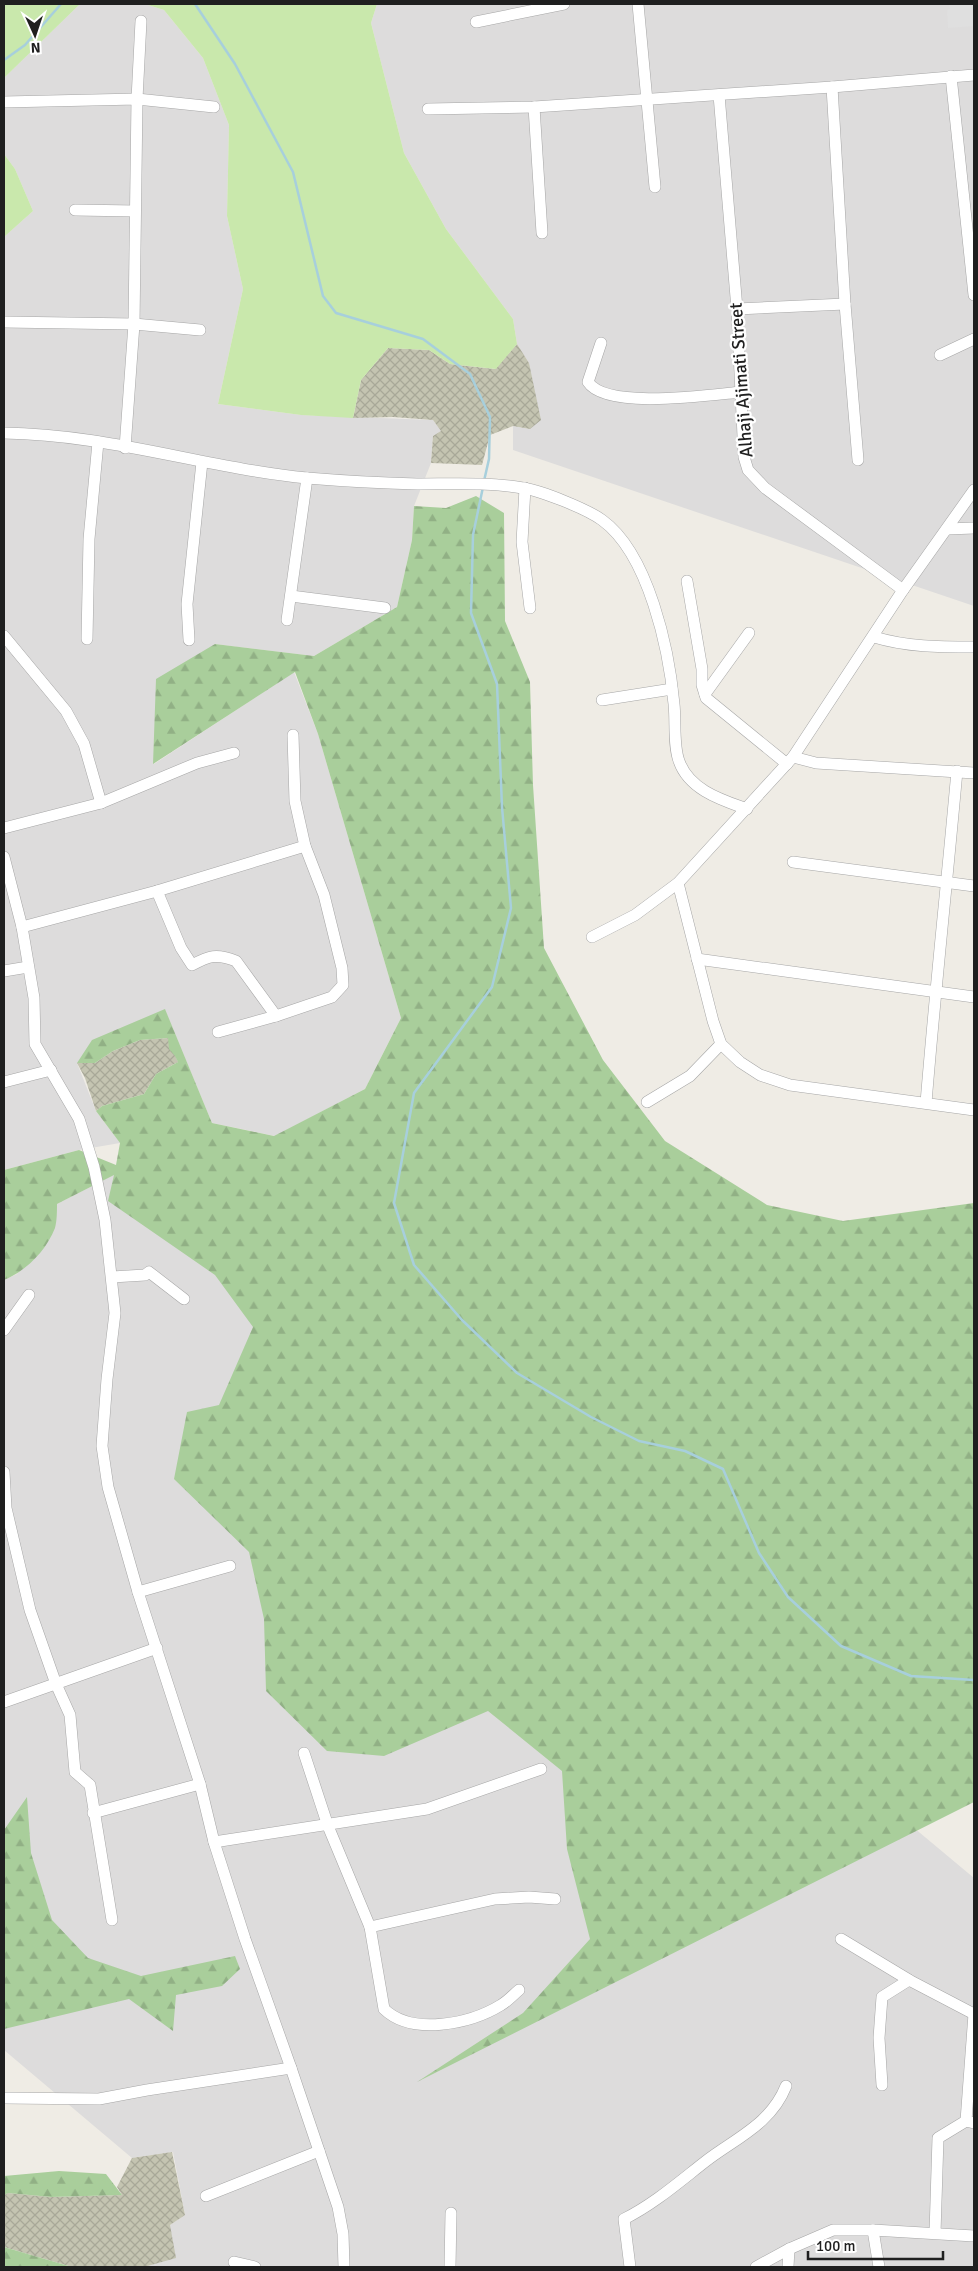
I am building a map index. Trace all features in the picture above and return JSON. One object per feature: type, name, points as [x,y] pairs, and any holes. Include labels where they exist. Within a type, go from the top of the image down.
[{"type":"street","points":[[476,22],[564,4]]},
{"type":"street","points":[[638,4],[656,186]]},
{"type":"street","points":[[125,448],[134,324],[135,211],[141,21]]},
{"type":"street","points":[[428,109],[534,107],[832,87],[974,75]]},
{"type":"street","points":[[951,76],[974,295]]},
{"type":"street","points":[[832,87],[845,304],[858,460]]},
{"type":"street","name":"Alhaji Ajimati Street","points":[[719,95],[737,309],[744,457],[748,470],[766,488],[903,590]]},
{"type":"street","points":[[4,102],[138,99],[214,107]]},
{"type":"street","points":[[534,107],[542,233]]},
{"type":"street","points":[[76,210],[135,211]]},
{"type":"street","points":[[737,309],[845,304]]},
{"type":"street","points":[[4,322],[134,324],[200,330]]},
{"type":"street","points":[[940,355],[974,339]]},
{"type":"street","points":[[601,343],[588,382],[592,389],[600,393],[656,399],[741,392]]},
{"type":"street","points":[[4,433],[98,442],[202,462],[307,478],[419,484],[499,485],[525,488],[591,514],[603,521],[618,536],[632,556],[651,596],[664,642],[672,689],[679,761],[686,773],[699,788],[747,809]]},
{"type":"street","points":[[87,639],[89,540],[98,442]]},
{"type":"street","points":[[189,640],[187,604],[202,462]]},
{"type":"street","points":[[287,620],[307,478]]},
{"type":"street","points":[[525,488],[522,542],[530,608]]},
{"type":"street","points":[[592,937],[635,915],[678,883],[790,761],[874,637],[903,590],[974,490]]},
{"type":"street","points":[[947,530],[974,528]]},
{"type":"street","points":[[687,581],[702,669],[702,685],[706,698],[790,761],[957,771],[974,774]]},
{"type":"street","points":[[291,596],[385,608]]},
{"type":"street","points":[[704,694],[749,633]]},
{"type":"street","points":[[4,636],[66,712],[84,744],[101,803]]},
{"type":"street","points":[[874,637],[898,644],[931,648],[974,647]]},
{"type":"street","points":[[602,700],[672,689]]},
{"type":"street","points":[[218,1032],[276,1016],[332,997],[342,984],[342,968],[324,894],[305,846],[295,801],[293,734]]},
{"type":"street","points":[[4,828],[101,803],[197,763],[234,753]]},
{"type":"street","points":[[926,1103],[957,771]]},
{"type":"street","points":[[22,927],[157,891],[305,846]]},
{"type":"street","points":[[4,857],[22,927],[34,998],[35,1044],[80,1119],[94,1167],[105,1220],[115,1313],[107,1379],[102,1446],[108,1486],[138,1592],[200,1784],[214,1842],[245,1939],[338,2207],[343,2234],[344,2267]]},
{"type":"street","points":[[793,862],[974,886]]},
{"type":"street","points":[[678,883],[696,959],[721,1044],[740,1062],[760,1075],[790,1085],[974,1110]]},
{"type":"street","points":[[157,891],[181,948],[192,965],[208,956],[227,958],[236,962],[276,1016]]},
{"type":"street","points":[[696,959],[974,997]]},
{"type":"street","points":[[4,970],[28,967]]},
{"type":"street","points":[[646,1102],[690,1076],[721,1044]]},
{"type":"street","points":[[4,1082],[51,1070]]},
{"type":"street","points":[[112,1277],[145,1275],[149,1272],[184,1299]]},
{"type":"street","points":[[4,1330],[29,1295]]},
{"type":"street","points":[[4,1472],[6,1508],[28,1601],[56,1684],[70,1715],[75,1772],[90,1785],[93,1813],[112,1920]]},
{"type":"street","points":[[138,1592],[230,1566]]},
{"type":"street","points":[[4,1702],[157,1648]]},
{"type":"street","points":[[304,1753],[328,1826],[370,1927],[384,2009],[391,2016],[403,2022],[424,2026],[482,2014],[502,2005],[519,1990]]},
{"type":"street","points":[[214,1842],[328,1826],[427,1809],[541,1769]]},
{"type":"street","points":[[93,1813],[200,1784]]},
{"type":"street","points":[[370,1927],[495,1899],[529,1897],[555,1900]]},
{"type":"street","points":[[841,1938],[909,1980],[974,2014],[970,2122],[938,2138],[935,2232]]},
{"type":"street","points":[[882,2085],[879,2038],[882,1997],[909,1980]]},
{"type":"street","points":[[4,2098],[100,2099],[291,2068]]},
{"type":"street","points":[[630,2267],[624,2220],[645,2208],[708,2159],[760,2123],[781,2098],[786,2086]]},
{"type":"street","points":[[206,2196],[319,2151]]},
{"type":"street","points":[[450,2267],[451,2213]]},
{"type":"street","points":[[756,2267],[789,2249],[833,2230],[935,2232],[974,2236]]},
{"type":"street","points":[[873,2230],[880,2267]]},
{"type":"street","points":[[788,2267],[789,2249]]},
{"type":"street","points":[[234,2262],[255,2267]]},
{"type":"shaded area","points":[[80,4],[145,4],[164,10],[203,58],[229,125],[227,216],[243,289],[218,404],[301,415],[433,420],[441,431],[433,436],[431,463],[414,506],[412,540],[397,607],[314,656],[215,644],[154,764],[294,672],[318,734],[401,1018],[365,1089],[275,1136],[212,1123],[165,1010],[77,1063],[96,1111],[120,1143],[79,1150],[4,1170],[4,237],[33,211],[15,169],[4,154],[4,78]]},
{"type":"shaded area","points":[[377,4],[974,4],[974,606],[513,450],[513,426],[530,429],[529,363],[517,344],[513,319],[446,229],[404,153],[371,23]]},
{"type":"shaded area","points":[[949,4],[974,4],[974,26],[948,28],[947,10],[950,9]]},
{"type":"shaded area","points":[[517,344],[529,363],[541,420],[530,429],[513,426],[490,435],[482,465],[431,463],[433,436],[441,431],[433,420],[393,417],[353,418],[361,380],[388,348],[429,350],[450,364],[495,369]]},
{"type":"shaded area","points":[[168,1038],[178,1062],[156,1074],[144,1094],[102,1106],[96,1111],[85,1078],[77,1063],[95,1063],[113,1051],[140,1040]]},
{"type":"shaded area","points":[[125,1169],[974,1878],[974,2267],[129,2267],[170,2225],[185,2215],[173,2152],[132,2158],[4,2050],[4,1280],[17,1274],[55,1227],[57,1204]]},
{"type":"shaded area","points":[[172,2152],[185,2215],[170,2225],[176,2258],[144,2267],[72,2267],[4,2247],[4,2195],[8,2193],[51,2197],[122,2195],[117,2187],[132,2158]]},
{"type":"green space","points":[[4,4],[80,4],[4,78]]},
{"type":"green space","points":[[145,4],[377,4],[371,23],[404,153],[446,229],[513,319],[517,344],[496,369],[450,364],[429,350],[388,348],[361,380],[353,418],[301,415],[218,404],[243,289],[227,216],[229,125],[203,58],[164,10]]},
{"type":"green space","points":[[4,154],[15,169],[33,211],[4,237]]},
{"type":"green space","points":[[476,496],[504,513],[505,621],[530,682],[533,785],[544,948],[603,1060],[665,1141],[767,1205],[843,1221],[974,1203],[974,1802],[417,2082],[523,2013],[590,1939],[567,1849],[562,1771],[488,1711],[384,1756],[327,1751],[266,1691],[264,1619],[249,1552],[174,1479],[187,1412],[219,1405],[253,1327],[215,1275],[108,1201],[114,1175],[57,1204],[55,1228],[46,1245],[27,1266],[4,1280],[4,1170],[79,1150],[116,1165],[120,1143],[96,1111],[102,1106],[144,1094],[156,1074],[178,1062],[169,1049],[168,1038],[140,1040],[113,1051],[95,1063],[77,1063],[92,1040],[165,1009],[212,1123],[274,1136],[365,1089],[401,1018],[318,734],[295,672],[153,764],[156,679],[215,644],[314,656],[397,607],[412,540],[414,506],[446,508]]},
{"type":"green space","points":[[27,1797],[31,1853],[52,1920],[88,1958],[141,1976],[235,1956],[240,1969],[222,1986],[176,1995],[173,2031],[129,1999],[4,2029],[4,1830]]},
{"type":"green space","points":[[59,2171],[106,2174],[122,2195],[51,2197],[8,2193],[4,2195],[4,2176]]},
{"type":"green space","points":[[4,2247],[72,2267],[4,2267]]},
{"type":"waterway","points":[[4,60],[25,45],[61,4]]},
{"type":"waterway","points":[[195,4],[235,64],[293,172],[323,296],[336,313],[423,339],[470,374],[490,417],[489,459],[484,481]]},
{"type":"waterway","points":[[483,487],[473,535],[471,613],[497,684],[502,807],[511,908],[492,987],[414,1093],[394,1203],[414,1265],[462,1320],[517,1373],[591,1417],[639,1441],[685,1451],[723,1469],[759,1553],[788,1597],[841,1646],[911,1676],[974,1680]]}]
